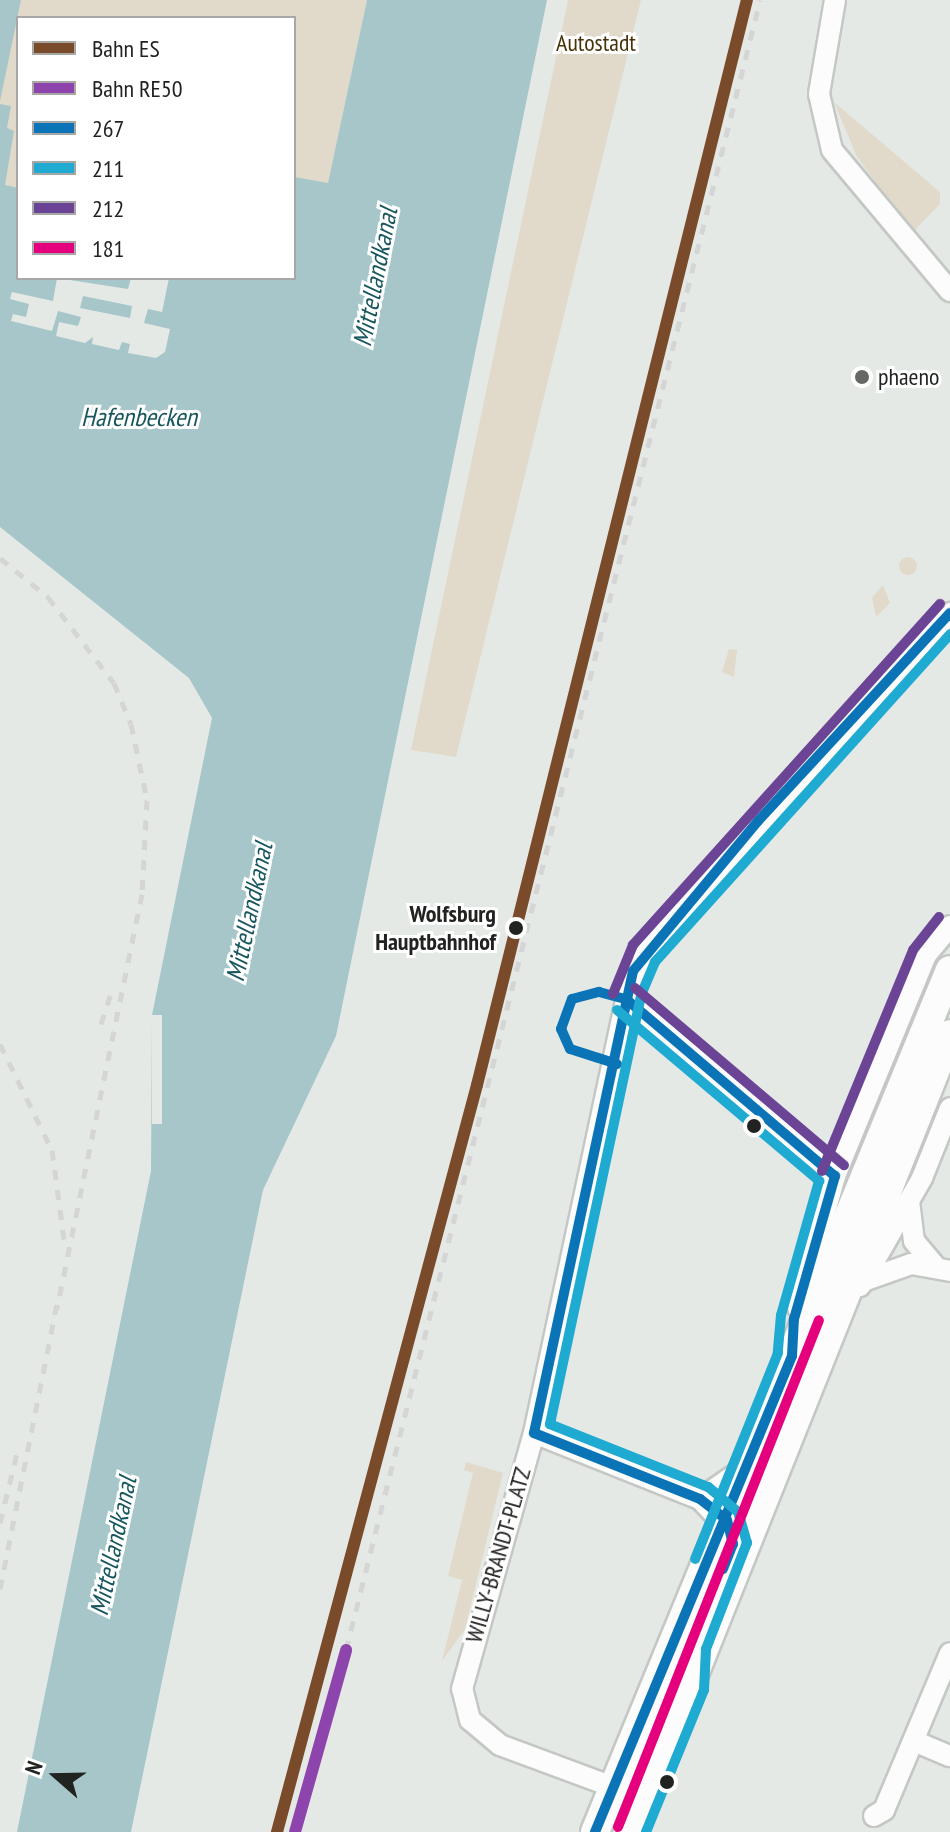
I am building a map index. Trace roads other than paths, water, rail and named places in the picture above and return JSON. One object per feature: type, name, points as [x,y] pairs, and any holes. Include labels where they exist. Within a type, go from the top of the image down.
[{"type":"main road","points":[[595,1832],[727,1520],[950,970]]},
{"type":"main road","points":[[631,1832],[950,1034]]},
{"type":"street","points":[[835,0],[819,94],[832,150],[950,291]]},
{"type":"street","name":"WILLY-BRANDT-PLATZ","points":[[650,1786],[613,1787],[500,1745],[470,1720],[463,1675],[534,1433],[626,999],[643,954],[950,613]]},
{"type":"street","points":[[792,1356],[794,1319],[835,1176],[918,972],[949,930]]},
{"type":"street","points":[[626,999],[835,1176]]},
{"type":"street","points":[[832,1325],[863,1281],[909,1201],[950,1108]]},
{"type":"street","points":[[909,1201],[914,1241],[942,1268]]},
{"type":"street","points":[[863,1281],[891,1267],[942,1268]]},
{"type":"street","name":"WILLY-BRANDT-PLATZ","points":[[534,1433],[700,1499],[727,1520]]},
{"type":"street","points":[[700,1499],[749,1466]]},
{"type":"street","points":[[691,1686],[692,1646],[733,1544],[727,1520]]},
{"type":"street","points":[[874,1816],[884,1810],[950,1653]]},
{"type":"street","points":[[914,1741],[950,1756]]},
{"type":"water","points":[[0,0],[21,0],[16,16],[0,101]]},
{"type":"water","points":[[367,0],[547,0],[336,1036],[263,1190],[131,1832],[17,1832],[151,1171],[152,1015],[212,718],[189,678],[0,527],[0,104],[11,106],[7,128],[14,131],[5,185],[16,188],[16,280],[296,280],[296,177],[328,183]]},
{"type":"railway","points":[[346,1650],[760,0]]},
{"type":"railway","points":[[0,558],[48,597],[114,683],[131,724],[147,800],[142,894],[57,1308]]},
{"type":"railway","points":[[101,1024],[113,986]]},
{"type":"railway","points":[[0,1044],[52,1150],[64,1239]]},
{"type":"railway","points":[[0,1589],[58,1299]]},
{"type":"railway","points":[[0,1523],[19,1445]]},
{"type":"rail line","name":"ES","points":[[277,1832],[477,1085],[747,0]]},
{"type":"rail line","name":"RE50","points":[[295,1832],[346,1650]]},
{"type":"place","name":"phaeno","points":[[862,377]]},
{"type":"place","name":"Wolfsburg Hauptbahnhof","points":[[516,928]]},
{"type":"park label","name":"Autostadt","points":[[596,43]]},
{"type":"water label","name":"Mittellandkanal","points":[[375,277]]},
{"type":"water label","name":"Hafenbecken","points":[[139,417]]},
{"type":"water label","name":"Mittellandkanal","points":[[249,912]]},
{"type":"water label","name":"Mittellandkanal","points":[[113,1546]]}]
